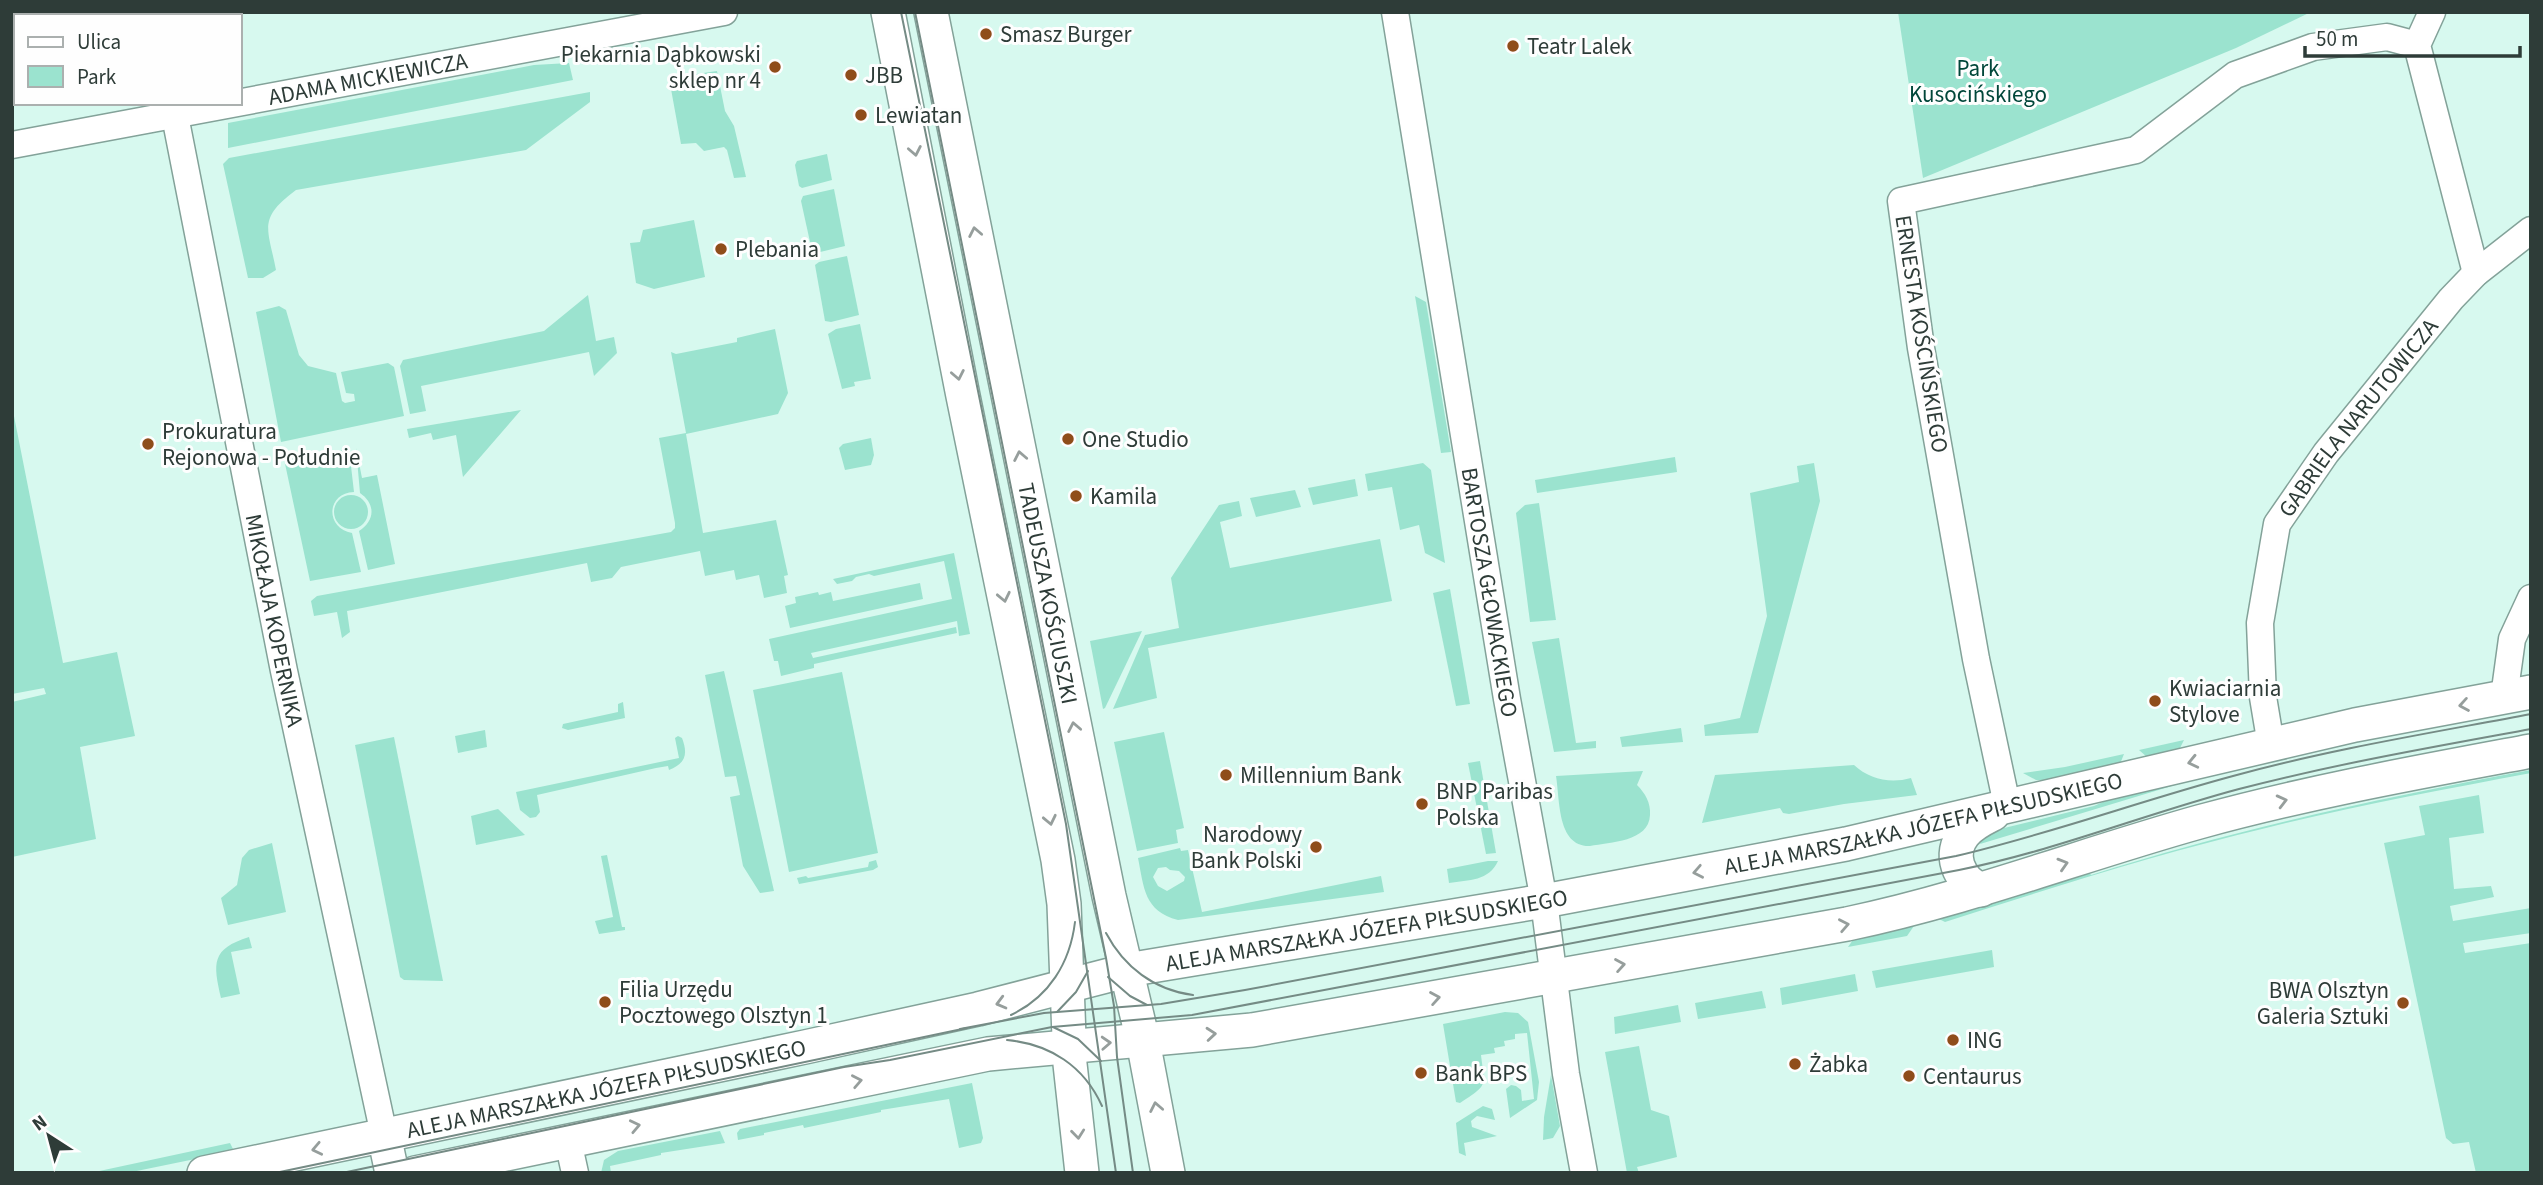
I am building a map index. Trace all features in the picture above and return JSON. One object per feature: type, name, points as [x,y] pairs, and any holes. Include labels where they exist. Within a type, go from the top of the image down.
[{"type":"street","name":"ADAMA MICKIEWICZA","points":[[242,97],[724,12]]},
{"type":"street","name":"TADEUSZA KOŚCIUSZKI","points":[[888,12],[962,396],[1058,860],[1064,904],[1070,1046],[1082,1173]]},
{"type":"street","name":"TADEUSZA KOŚCIUSZKI","points":[[931,12],[1106,883],[1143,1041],[1168,1173]]},
{"type":"street","name":"BARTOSZA GŁOWACKIEGO","points":[[1395,12],[1500,659],[1544,901],[1566,1074],[1584,1173]]},
{"type":"street","points":[[2432,12],[2417,45],[2476,273]]},
{"type":"street","name":"ERNESTA KOŚCIŃSKIEGO","points":[[2007,805],[1976,659],[1957,551],[1922,348],[1901,201],[2136,150],[2235,75],[2313,47],[2387,37],[2417,45]]},
{"type":"street","name":"ADAMA MICKIEWICZA","points":[[12,145],[198,105]]},
{"type":"street","name":"MIKOŁAJA KOPERNIKA","points":[[175,109],[284,671],[384,1135]]},
{"type":"street","name":"GABRIELA NARUTOWICZA","points":[[2271,744],[2263,696],[2260,623],[2277,524],[2326,453],[2451,299],[2476,273],[2531,230]]},
{"type":"street","points":[[2517,695],[2512,639],[2531,598]]},
{"type":"street","name":"ALEJA MARSZAŁKA JÓZEFA PIŁSUDSKIEGO","points":[[204,1173],[978,1009],[1126,971],[1544,901],[1846,844],[2355,725],[2517,695]]},
{"type":"street","name":"ALEJA MARSZAŁKA JÓZEFA PIŁSUDSKIEGO","points":[[415,1173],[988,1054],[1252,1030],[1859,922],[1981,890],[2188,825],[2368,782],[2531,751]]},
{"type":"street","points":[[1981,890],[1969,885],[1959,870],[1956,863],[1958,844],[1963,834],[1973,825],[2007,805]]},
{"type":"street","points":[[384,1135],[392,1173]]},
{"type":"street","points":[[568,1140],[575,1173]]},
{"type":"green space","name":"Park Kusocińskiego","points":[[1898,12],[2311,12],[2236,48],[1923,178]]},
{"type":"green space","points":[[569,63],[573,80],[228,148],[228,123],[534,65]]},
{"type":"green space","points":[[717,71],[725,111],[734,126],[746,177],[734,178],[724,147],[704,151],[696,143],[681,144],[669,78]]},
{"type":"green space","points":[[590,92],[590,102],[526,150],[296,190],[275,209],[268,225],[276,270],[263,278],[248,278],[223,164],[229,158]]},
{"type":"green space","points":[[827,154],[832,180],[802,188],[799,186],[795,165],[797,161]]},
{"type":"green space","points":[[834,189],[845,246],[816,253],[812,251],[801,201],[803,196]]},
{"type":"green space","points":[[694,220],[705,277],[654,289],[636,283],[630,243],[640,242],[643,230]]},
{"type":"green space","points":[[847,256],[859,315],[825,321],[815,265]]},
{"type":"green space","points":[[588,295],[596,341],[614,337],[617,353],[594,376],[589,352],[421,386],[426,411],[410,414],[400,366],[403,360],[544,331]]},
{"type":"green space","points":[[1415,296],[1426,302],[1451,452],[1441,453]]},
{"type":"green space","points":[[279,306],[286,310],[299,355],[308,366],[336,373],[342,401],[345,403],[355,401],[354,394],[346,393],[341,372],[388,363],[394,367],[404,416],[281,442],[256,312]]},
{"type":"green space","points":[[860,324],[871,379],[854,382],[855,386],[842,389],[828,334],[836,329]]},
{"type":"green space","points":[[775,329],[788,393],[778,414],[686,434],[703,533],[776,520],[788,575],[784,576],[787,593],[764,598],[759,575],[736,580],[734,570],[705,576],[700,551],[621,567],[612,578],[591,582],[587,563],[347,611],[350,632],[342,638],[337,612],[314,616],[311,601],[317,596],[671,532],[675,523],[659,438],[686,433],[671,352],[676,354],[737,342],[737,338]]},
{"type":"green space","points":[[12,406],[63,663],[117,652],[135,736],[80,747],[96,839],[12,857],[12,702],[46,694],[44,688],[12,694]]},
{"type":"green space","points":[[521,410],[463,477],[456,435],[433,440],[431,433],[409,438],[407,429]]},
{"type":"green space","points":[[871,438],[874,455],[871,465],[845,470],[839,448],[843,444]]},
{"type":"green space","points":[[356,448],[362,478],[377,475],[395,564],[368,570],[359,531],[368,522],[372,512],[369,502],[360,493]]},
{"type":"green space","points":[[349,449],[354,492],[338,498],[332,511],[337,525],[352,533],[361,572],[310,581],[284,459]]},
{"type":"green space","points":[[1675,457],[1677,472],[1537,493],[1535,480]]},
{"type":"green space","points":[[1423,463],[1431,470],[1445,563],[1425,553],[1419,525],[1400,530],[1392,487],[1368,491],[1365,474]]},
{"type":"green space","points":[[1814,463],[1820,501],[1758,733],[1705,736],[1704,725],[1740,718],[1767,616],[1750,493],[1799,482],[1797,466]]},
{"type":"green space","points":[[1355,479],[1358,496],[1313,505],[1308,488]]},
{"type":"green space","points":[[1295,490],[1301,507],[1256,517],[1250,498]]},
{"type":"green space","points":[[351,495],[363,500],[368,512],[363,524],[351,529],[339,524],[334,512],[339,500]]},
{"type":"green space","points":[[1239,501],[1242,516],[1220,522],[1230,568],[1380,539],[1392,601],[1148,648],[1157,698],[1113,709],[1145,635],[1179,628],[1171,578],[1219,505]]},
{"type":"green space","points":[[1539,503],[1556,620],[1530,622],[1516,513],[1525,505]]},
{"type":"green space","points":[[954,553],[970,634],[959,636],[957,621],[811,653],[813,658],[956,627],[957,633],[814,664],[814,668],[781,676],[769,639],[952,599],[944,561],[874,576],[869,574],[837,584],[833,579]]},
{"type":"green space","points":[[920,583],[923,599],[790,628],[785,606],[796,603],[795,597],[831,592],[833,601]]},
{"type":"green space","points":[[1450,589],[1470,704],[1456,706],[1433,593]]},
{"type":"green space","points":[[1142,631],[1105,708],[1103,709],[1090,641]]},
{"type":"green space","points":[[1559,638],[1576,743],[1596,741],[1596,748],[1554,752],[1532,642]]},
{"type":"green space","points":[[724,671],[774,891],[760,893],[743,866],[730,797],[740,795],[736,776],[725,777],[705,675]]},
{"type":"green space","points":[[842,672],[878,853],[789,872],[753,690]]},
{"type":"green space","points":[[623,702],[625,718],[568,730],[562,728],[563,724],[618,712],[618,704]]},
{"type":"green space","points":[[1681,728],[1683,742],[1622,747],[1620,737]]},
{"type":"green space","points":[[485,730],[487,747],[458,753],[455,736]]},
{"type":"green space","points":[[1164,732],[1184,828],[1176,830],[1178,843],[1137,851],[1114,742]]},
{"type":"green space","points":[[678,736],[684,744],[684,757],[669,770],[668,766],[656,768],[537,795],[540,812],[536,817],[530,818],[520,810],[516,792],[679,758],[675,738]]},
{"type":"green space","points":[[394,737],[443,981],[404,980],[400,977],[355,745]]},
{"type":"green space","points":[[2184,740],[2179,750],[2147,757],[2139,750]]},
{"type":"green space","points":[[2356,740],[2185,782],[1980,844],[1983,838],[1996,830],[2094,806],[2135,788]]},
{"type":"green space","points":[[2124,754],[2120,764],[2048,780],[2036,780],[2023,773],[2065,767]]},
{"type":"green space","points":[[1480,761],[1496,853],[1486,854],[1468,763]]},
{"type":"green space","points":[[1854,765],[1866,774],[1880,779],[1911,778],[1917,795],[1789,814],[1783,813],[1780,808],[1702,823],[1715,775]]},
{"type":"green space","points":[[2531,770],[2531,773],[2365,805],[2225,838],[2104,872],[1945,922],[1937,918],[2089,872],[2091,875],[2255,829],[2364,803]]},
{"type":"green space","points":[[1643,771],[1637,785],[1647,798],[1650,815],[1643,831],[1618,842],[1590,846],[1571,839],[1562,820],[1556,776]]},
{"type":"green space","points":[[2479,795],[2484,833],[2449,838],[2454,889],[2491,886],[2494,897],[2450,906],[2453,921],[2531,908],[2531,933],[2463,943],[2465,953],[2531,943],[2531,1173],[2476,1173],[2469,1142],[2453,1144],[2446,1138],[2384,843],[2425,835],[2419,806]]},
{"type":"green space","points":[[498,809],[525,835],[476,845],[471,816]]},
{"type":"green space","points":[[272,843],[286,912],[228,925],[221,898],[237,885],[242,858],[249,850]]},
{"type":"green space","points":[[1180,848],[1181,851],[1188,850],[1202,912],[1381,876],[1384,892],[1178,920],[1158,911],[1152,904],[1144,888],[1138,858]],"holes":[[[1166,867],[1179,871],[1185,877],[1184,881],[1167,891],[1158,886],[1153,877],[1158,868]]]},
{"type":"green space","points":[[607,855],[622,927],[625,927],[625,930],[599,934],[595,921],[613,917],[601,856]]},
{"type":"green space","points":[[876,860],[878,867],[873,870],[799,884],[797,878],[868,867],[869,862]]},
{"type":"green space","points":[[1498,861],[1484,876],[1449,883],[1447,869]]},
{"type":"green space","points":[[1916,923],[1907,936],[1848,947],[1855,937]]},
{"type":"green space","points":[[249,937],[252,948],[231,952],[240,994],[221,998],[216,966],[221,952]]},
{"type":"green space","points":[[1992,950],[1994,967],[1876,988],[1872,971]]},
{"type":"green space","points":[[1855,974],[1858,991],[1782,1005],[1780,988]]},
{"type":"green space","points":[[1762,991],[1766,1008],[1698,1019],[1695,1003]]},
{"type":"green space","points":[[1678,1005],[1681,1022],[1615,1034],[1614,1017]]},
{"type":"green space","points":[[1505,1012],[1518,1013],[1528,1022],[1539,1082],[1537,1100],[1510,1118],[1506,1089],[1511,1085],[1521,1090],[1522,1101],[1534,1099],[1527,1033],[1515,1034],[1515,1039],[1504,1041],[1505,1046],[1494,1048],[1495,1053],[1481,1055],[1483,1084],[1460,1103],[1456,1102],[1443,1024]]},
{"type":"green space","points":[[1639,1046],[1651,1110],[1669,1116],[1677,1157],[1637,1167],[1639,1173],[1627,1173],[1605,1052]]},
{"type":"green space","points":[[1551,1075],[1560,1126],[1553,1138],[1543,1140],[1544,1117]]},
{"type":"green space","points":[[972,1083],[983,1138],[981,1143],[959,1148],[949,1099],[881,1110],[804,1128],[803,1125],[738,1140],[737,1133],[740,1129]]},
{"type":"green space","points":[[1483,1106],[1492,1109],[1495,1120],[1477,1116],[1471,1121],[1472,1127],[1497,1136],[1464,1143],[1466,1156],[1459,1153],[1456,1123]]},
{"type":"green space","points":[[720,1131],[725,1143],[661,1153],[610,1166],[611,1173],[601,1173],[604,1160],[618,1151]]},
{"type":"green space","points":[[230,1143],[234,1151],[127,1173],[90,1173]]},
{"type":"tram line","points":[[901,12],[1066,824],[1116,1173]]},
{"type":"tram line","points":[[915,12],[1106,958],[1133,1173]]},
{"type":"tram line","points":[[960,1029],[1044,1013],[1161,1004],[1245,990],[1956,856],[2270,766],[2531,714]]},
{"type":"tram line","points":[[342,1173],[844,1067],[1052,1027],[1192,1015],[1959,870],[2030,853],[2275,780],[2384,756],[2531,729]]},
{"type":"tram line","points":[[1011,1015],[1036,999],[1055,977],[1063,965],[1075,922]]},
{"type":"tram line","points":[[1106,933],[1122,956],[1142,975],[1165,988],[1193,995]]},
{"type":"tram line","points":[[1057,1012],[1076,992],[1088,971]]},
{"type":"tram line","points":[[1108,977],[1130,996],[1147,1005]]},
{"type":"tram line","points":[[1053,1027],[1078,1039],[1101,1061]]},
{"type":"tram line","points":[[275,1173],[967,1028]]},
{"type":"tram line","points":[[1007,1040],[1037,1046],[1064,1060],[1086,1079],[1102,1106]]},
{"type":"place","name":"Smasz Burger","points":[[986,34]]},
{"type":"place","name":"Teatr Lalek","points":[[1513,46]]},
{"type":"place","name":"Piekarnia Dąbkowski sklep nr 4","points":[[775,67]]},
{"type":"place","name":"JBB","points":[[851,75]]},
{"type":"place","name":"Lewiatan","points":[[861,115]]},
{"type":"place","name":"Plebania","points":[[721,249]]},
{"type":"place","name":"One Studio","points":[[1068,439]]},
{"type":"place","name":"Prokuratura Rejonowa - Południe","points":[[148,444]]},
{"type":"place","name":"Kamila","points":[[1076,496]]},
{"type":"place","name":"Kwiaciarnia Stylove","points":[[2155,701]]},
{"type":"place","name":"Millennium Bank","points":[[1226,775]]},
{"type":"place","name":"BNP Paribas Polska","points":[[1422,804]]},
{"type":"place","name":"Narodowy Bank Polski","points":[[1316,847]]},
{"type":"place","name":"Filia Urzędu Pocztowego Olsztyn 1","points":[[605,1002]]},
{"type":"place","name":"BWA Olsztyn Galeria Sztuki","points":[[2403,1003]]},
{"type":"place","name":"ING","points":[[1953,1040]]},
{"type":"place","name":"Żabka","points":[[1795,1064]]},
{"type":"place","name":"Bank BPS","points":[[1421,1073]]},
{"type":"place","name":"Centaurus","points":[[1909,1076]]}]
